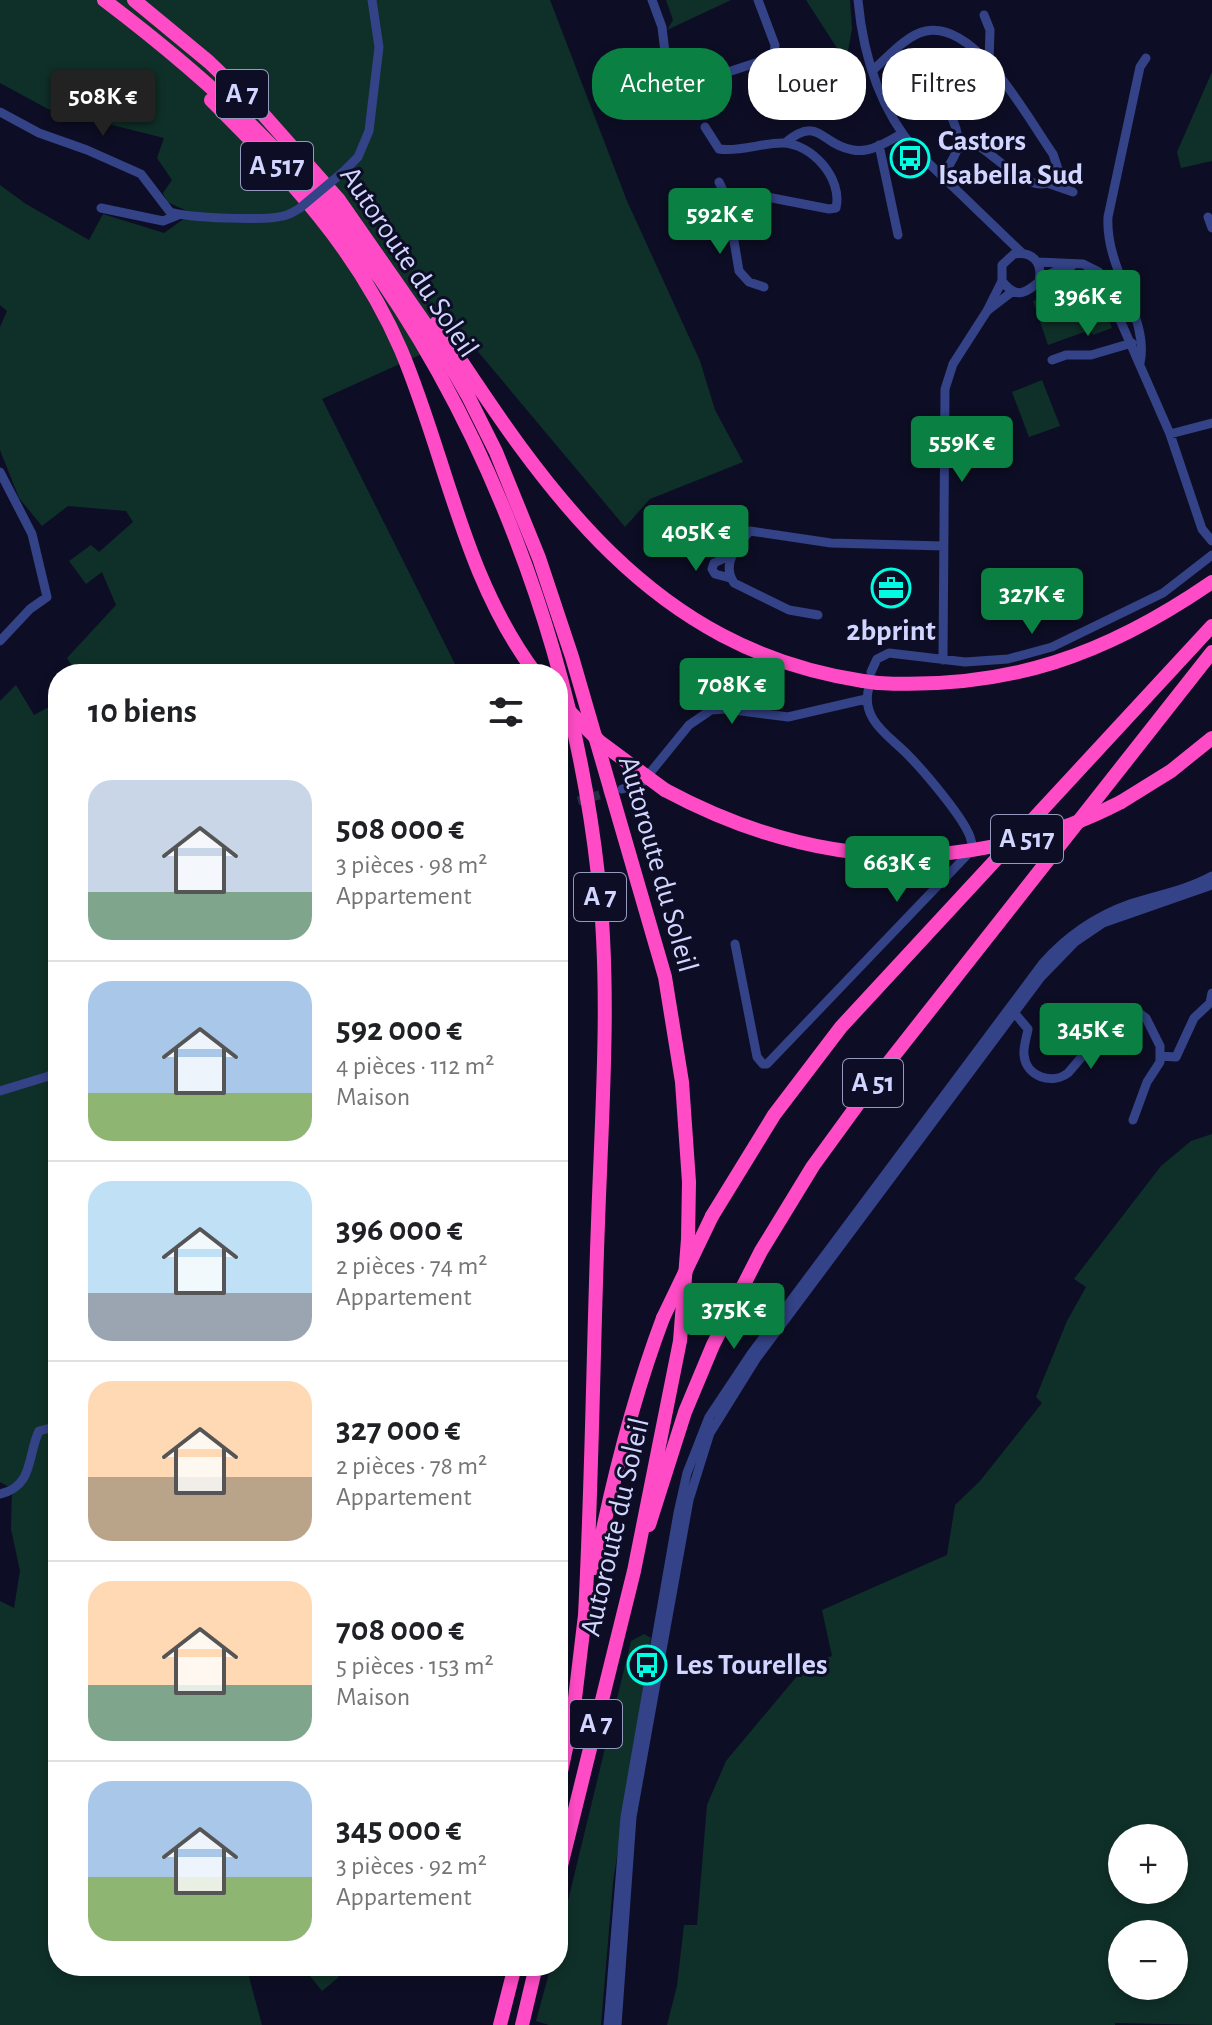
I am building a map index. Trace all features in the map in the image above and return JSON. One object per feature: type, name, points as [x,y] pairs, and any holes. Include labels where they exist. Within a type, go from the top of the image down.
[{"type":"highway","name":"A 517","points":[[95,0],[211,100],[273,162],[345,248],[378,303],[402,352],[478,572],[505,627],[529,664]]},
{"type":"highway","name":"Autoroute du Soleil","points":[[104,0],[198,76],[306,183],[348,234],[399,307],[453,400],[505,512],[548,631],[556,664]]},
{"type":"highway","name":"Autoroute du Soleil","points":[[134,0],[209,62],[254,105],[339,200],[406,294],[450,364],[496,452],[526,522],[575,667],[665,977],[685,1114],[689,1182],[684,1299],[676,1366],[634,1571],[568,1838]]},
{"type":"highway","name":"A 517","points":[[339,200],[400,274],[552,489],[586,530],[628,571],[679,610],[743,646],[810,670],[870,681],[924,684],[980,681],[1038,668],[1120,636],[1212,582]]},
{"type":"highway","name":"A 51","points":[[585,1615],[619,1455],[663,1318],[712,1216],[774,1115],[841,1027],[1212,626]]},
{"type":"highway","name":"A 51","points":[[634,1571],[674,1444],[706,1360],[743,1283],[804,1179],[863,1096],[1212,652]]},
{"type":"highway","name":"A 517","points":[[568,710],[600,742],[665,790],[748,829],[802,844],[856,853],[928,855],[1022,841],[1073,824],[1121,802],[1178,766],[1212,738]]},
{"type":"highway","name":"Autoroute du Soleil","points":[[568,711],[584,775],[599,881],[603,945],[603,1087],[585,1615],[568,1739]]},
{"type":"highway","points":[[500,2025],[512,1976]]},
{"type":"highway","points":[[522,2025],[534,1976]]},
{"type":"street","points":[[101,208],[163,221],[178,215],[270,218],[287,216],[300,208],[358,157],[369,131],[379,47],[372,0]]},
{"type":"street","points":[[652,0],[662,27],[668,78],[671,84],[679,88],[774,55],[775,45],[758,0]]},
{"type":"street","points":[[858,0],[865,48],[872,71],[901,134],[1022,253]]},
{"type":"street","points":[[984,15],[990,30],[989,48]]},
{"type":"street","points":[[900,48],[917,34],[929,30],[953,35],[970,48]]},
{"type":"street","points":[[1140,363],[1143,340],[1107,236],[1108,217],[1137,81],[1146,58]]},
{"type":"street","points":[[872,71],[882,63]]},
{"type":"street","points":[[1005,86],[1058,164],[1056,178],[1047,183]]},
{"type":"street","points":[[0,112],[39,133],[141,174],[165,208],[178,215]]},
{"type":"street","points":[[942,176],[957,149],[952,120]]},
{"type":"street","points":[[705,127],[719,149],[785,143],[808,153],[826,168],[833,180],[837,203],[836,208],[829,209],[767,197],[727,199]]},
{"type":"street","points":[[785,143],[799,131],[811,130],[841,147],[856,151],[879,145],[901,134]]},
{"type":"street","points":[[879,145],[898,235]]},
{"type":"street","points":[[957,149],[973,145],[980,147],[1021,179],[1034,184],[1047,183],[1073,192]]},
{"type":"street","points":[[719,182],[727,199],[739,271],[749,282],[764,287]]},
{"type":"street","points":[[1208,217],[1212,228]]},
{"type":"street","points":[[997,226],[1006,248],[1006,259]]},
{"type":"street","points":[[943,660],[945,389],[953,364],[1002,281],[1002,265],[1006,259],[1014,254],[1032,255],[1041,271],[1039,281]]},
{"type":"street","points":[[1038,262],[1083,264],[1099,272],[1170,434],[1202,529],[1212,541]]},
{"type":"street","points":[[1002,281],[1013,291],[1028,292],[1057,269],[1083,264]]},
{"type":"street","points":[[987,311],[1013,291]]},
{"type":"street","points":[[1052,360],[1066,355],[1091,355],[1132,343]]},
{"type":"street","points":[[1170,434],[1212,423]]},
{"type":"street","points":[[0,472],[32,534],[47,597],[30,609],[0,641]]},
{"type":"street","points":[[818,615],[789,610],[740,588],[730,578],[715,574],[712,569],[714,563],[731,555],[752,530],[823,542],[944,546]]},
{"type":"street","points":[[730,578],[731,555]]},
{"type":"street","points":[[735,944],[757,1057],[767,1064],[969,855],[972,843],[963,824],[919,767],[876,725],[866,699],[877,659],[889,653],[965,662],[1008,659],[1068,642],[1163,593],[1212,555]]},
{"type":"street","points":[[622,789],[641,784],[689,725],[711,710],[788,717],[866,699]]},
{"type":"street","points":[[617,2025],[632,1817],[689,1500],[710,1433],[756,1359],[1051,955],[1082,928],[1129,904],[1198,884],[1212,876]]},
{"type":"street","points":[[608,2025],[625,1817],[678,1513],[709,1417],[751,1354],[1012,1010],[1041,977],[1075,942],[1103,923],[1212,885]]},
{"type":"street","points":[[1160,1056],[1176,1057],[1190,1025],[1210,1003],[1212,993]]},
{"type":"street","points":[[1012,1010],[1028,1029],[1024,1056],[1031,1070],[1047,1080],[1059,1079],[1068,1073],[1115,1018],[1125,1012],[1138,1012],[1146,1018],[1160,1046],[1160,1062],[1147,1082],[1133,1120]]},
{"type":"street","points":[[0,1091],[48,1076]]},
{"type":"street","points":[[0,1494],[19,1485],[27,1475],[39,1431],[48,1429]]},
{"type":"green space","points":[[0,0],[550,0],[592,110],[592,120],[596,120],[627,201],[700,361],[715,410],[743,462],[650,499],[625,527],[464,335],[322,399],[455,664],[71,664],[67,658],[116,605],[102,572],[86,584],[69,561],[91,545],[99,552],[133,522],[126,511],[68,506],[42,526],[19,498],[0,450],[0,327],[7,311],[0,305],[0,185],[26,204],[89,240],[103,214],[164,233],[192,213],[167,202],[163,193],[172,180],[157,158],[164,138],[48,109],[0,83]]},
{"type":"green space","points":[[666,0],[731,0],[667,30],[673,20]]},
{"type":"green space","points":[[806,0],[850,0],[852,29],[849,48],[837,48]]},
{"type":"green space","points":[[1212,72],[1212,161],[1181,168],[1177,152]]},
{"type":"green space","points":[[1072,288],[1087,331],[1048,345],[1033,301]]},
{"type":"green space","points":[[1101,299],[1112,328],[1093,335],[1083,306]]},
{"type":"green space","points":[[1042,380],[1060,426],[1029,437],[1012,392]]},
{"type":"green space","points":[[16,685],[34,715],[48,707],[48,1976],[249,1976],[262,2025],[0,2025],[0,1601],[14,1608],[20,1571],[11,1529],[12,1489],[0,1482],[0,701]]},
{"type":"green space","points":[[1212,1134],[1212,2025],[667,2025],[677,1986],[684,1925],[697,1925],[707,1805],[726,1761],[798,1675],[818,1661],[832,1656],[822,1610],[947,1555],[955,1505],[980,1481],[1042,1403],[1036,1397],[1067,1321],[1086,1287],[1074,1279],[1161,1166],[1191,1141]]},
{"type":"green space","points":[[644,1634],[651,1638],[613,1882],[601,2025],[549,2025],[536,2021],[548,1976],[568,1976],[568,1901],[631,1641]]},
{"type":"green space","points":[[310,1976],[338,1976],[339,1977],[322,1991]]},
{"type":"tunnel","points":[[578,801],[613,791]]},
{"type":"place","name":"Castors Isabella Sud","points":[[910,158]]},
{"type":"place","name":"2bprint","points":[[891,588]]},
{"type":"place","name":"Les Tourelles","points":[[647,1665]]}]
